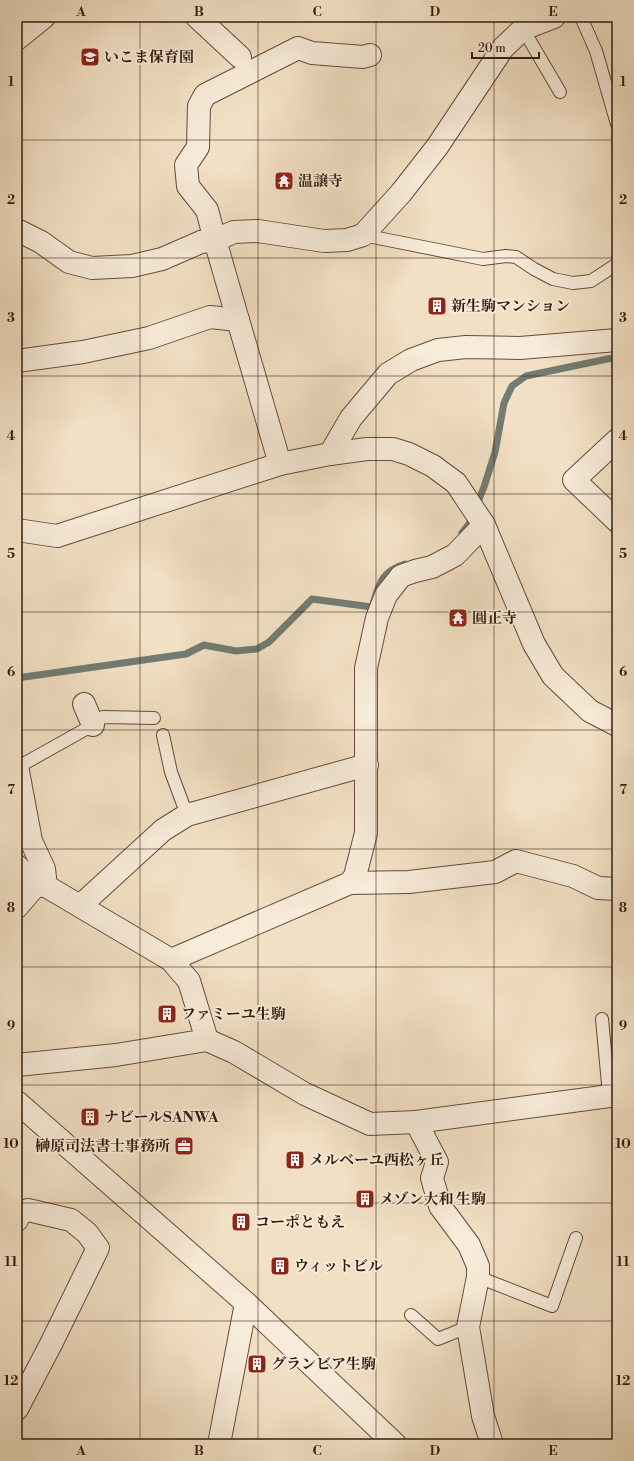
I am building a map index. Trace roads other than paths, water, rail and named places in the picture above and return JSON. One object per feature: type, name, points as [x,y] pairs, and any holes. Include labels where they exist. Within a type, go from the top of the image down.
[{"type":"street","points":[[17,39],[44,17]]},
{"type":"street","points":[[197,17],[240,57]]},
{"type":"street","points":[[17,230],[41,242],[69,262],[92,268],[132,266],[162,259],[201,242],[215,240],[234,232],[258,231],[324,241],[347,240],[362,235],[401,193],[437,147],[503,48],[523,29],[554,17]]},
{"type":"street","points":[[280,464],[207,210],[188,186],[186,165],[198,147],[199,106],[205,95],[298,48],[312,53],[363,57],[370,55]]},
{"type":"street","points":[[17,361],[84,352],[149,338],[210,317],[238,320]]},
{"type":"street","points":[[330,454],[351,418],[388,374],[411,360],[438,350],[466,347],[520,348],[617,340]]},
{"type":"street","points":[[617,440],[574,480],[617,521]]},
{"type":"street","points":[[17,530],[57,536],[280,464],[330,454],[373,449],[393,449],[409,454],[433,466],[456,483],[484,525],[534,644],[553,676],[590,711],[617,725]]},
{"type":"street","points":[[350,883],[355,876],[366,833],[366,668],[377,618],[386,594],[401,576],[432,567],[455,555],[484,525]]},
{"type":"street","points":[[84,704],[93,725]]},
{"type":"street","points":[[80,906],[163,830],[187,815],[366,765]]},
{"type":"street","points":[[17,766],[31,841],[44,868],[41,885],[17,907]]},
{"type":"street","points":[[171,960],[350,883],[409,882],[495,872],[516,861],[573,876],[598,888],[617,889]]},
{"type":"street","points":[[17,866],[41,885],[80,906],[171,960],[189,981],[206,1040]]},
{"type":"street","points":[[17,1065],[116,1055],[206,1040],[234,1052],[305,1094],[370,1124],[416,1122],[613,1095]]},
{"type":"street","points":[[17,1102],[246,1303],[389,1442]]},
{"type":"street","points":[[416,1122],[437,1162],[432,1178],[440,1206],[469,1245],[478,1266],[478,1277],[468,1327],[483,1416],[492,1444]]},
{"type":"street","points":[[17,1220],[20,1214],[28,1210],[71,1220],[87,1233],[98,1248],[17,1409]]},
{"type":"street","points":[[219,1444],[246,1303]]},
{"type":"lane","points":[[581,17],[596,51],[617,124]]},
{"type":"lane","points":[[523,29],[560,92]]},
{"type":"lane","points":[[362,235],[483,259],[506,256],[516,257],[534,270],[553,279],[573,284],[591,281],[617,264]]},
{"type":"lane","points":[[17,766],[93,725],[103,717],[154,718]]},
{"type":"lane","points":[[163,734],[171,772],[187,815]]},
{"type":"lane","points":[[602,1019],[613,1095]]},
{"type":"lane","points":[[478,1277],[552,1306],[576,1238]]},
{"type":"lane","points":[[411,1315],[438,1339],[468,1327]]},
{"type":"waterway","points":[[462,533],[469,524],[484,487],[495,452],[504,403],[512,386],[526,376],[617,357]]},
{"type":"waterway","points":[[17,678],[186,654],[204,645],[236,651],[257,649],[269,642],[312,599],[372,607],[382,580],[391,571],[405,564]]},
{"type":"place","name":"いこま保育園","points":[[90,57]]},
{"type":"place","name":"温譲寺","points":[[284,181]]},
{"type":"place","name":"新生駒マンション","points":[[437,306]]},
{"type":"place","name":"圓正寺","points":[[458,618]]},
{"type":"place","name":"ファミーユ生駒","points":[[167,1014]]},
{"type":"place","name":"ナビールSANWA","points":[[90,1117]]},
{"type":"place","name":"榊原司法書士事務所","points":[[184,1146]]},
{"type":"place","name":"メルベーユ西松ヶ丘","points":[[295,1160]]},
{"type":"place","name":"メゾン大和 生駒","points":[[365,1199]]},
{"type":"place","name":"コーポともえ","points":[[241,1222]]},
{"type":"place","name":"ウィットビル","points":[[280,1266]]},
{"type":"place","name":"グランビア生駒","points":[[257,1364]]}]
